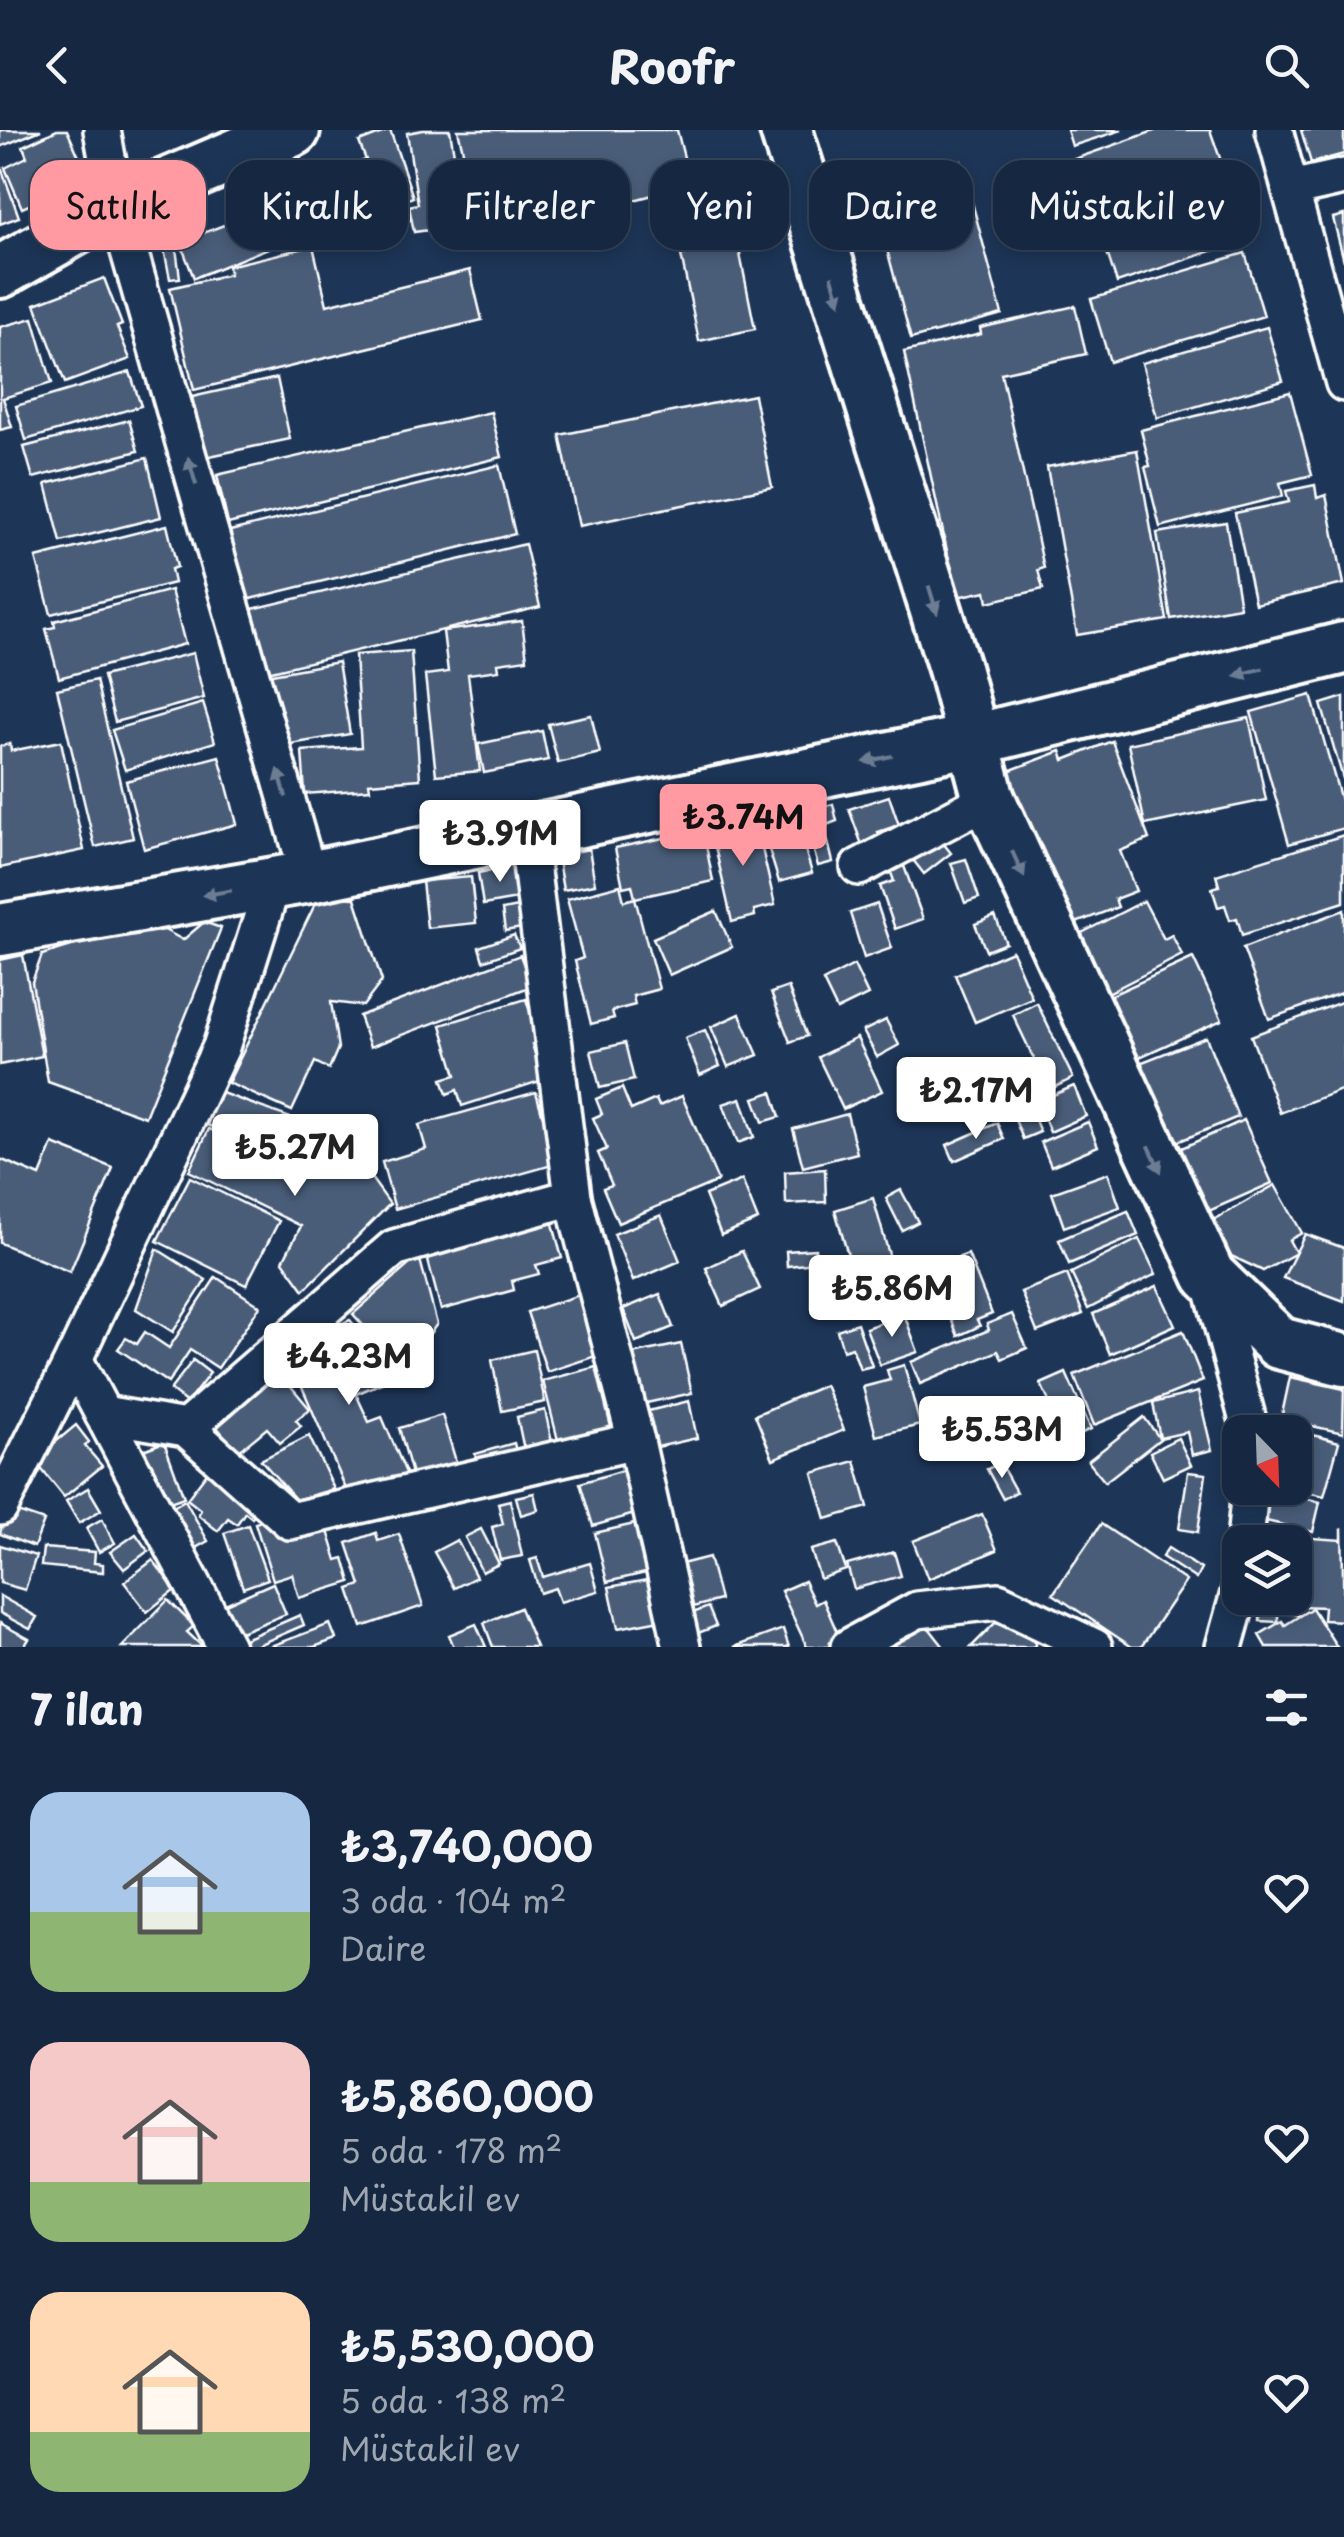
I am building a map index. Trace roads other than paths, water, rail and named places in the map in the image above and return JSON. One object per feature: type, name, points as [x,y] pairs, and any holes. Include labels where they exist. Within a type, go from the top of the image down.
[{"type":"street","points":[[102,130],[108,160]]},
{"type":"street","points":[[206,168],[294,130]]},
{"type":"street","points":[[786,130],[954,668],[989,799],[1209,1275],[1246,1415]]},
{"type":"street","points":[[1274,130],[1344,383]]},
{"type":"street","points":[[1291,189],[1344,176]]},
{"type":"street","points":[[0,272],[39,250]]},
{"type":"street","points":[[0,1507],[222,1047],[291,880],[127,250]]},
{"type":"street","points":[[0,930],[291,880],[974,740],[1344,648]]},
{"type":"street","points":[[858,867],[989,799]]},
{"type":"street","points":[[527,832],[572,1198],[636,1441],[682,1647]]},
{"type":"street","points":[[186,1428],[394,1248],[572,1198]]},
{"type":"street","points":[[1209,1275],[1278,1343],[1344,1360]]},
{"type":"street","points":[[74,1359],[226,1647]]},
{"type":"street","points":[[103,1414],[186,1428],[290,1520],[636,1441]]},
{"type":"street","points":[[849,1647],[917,1610],[998,1602],[1094,1647]]},
{"type":"street","points":[[1225,1647],[1233,1615]]}]
